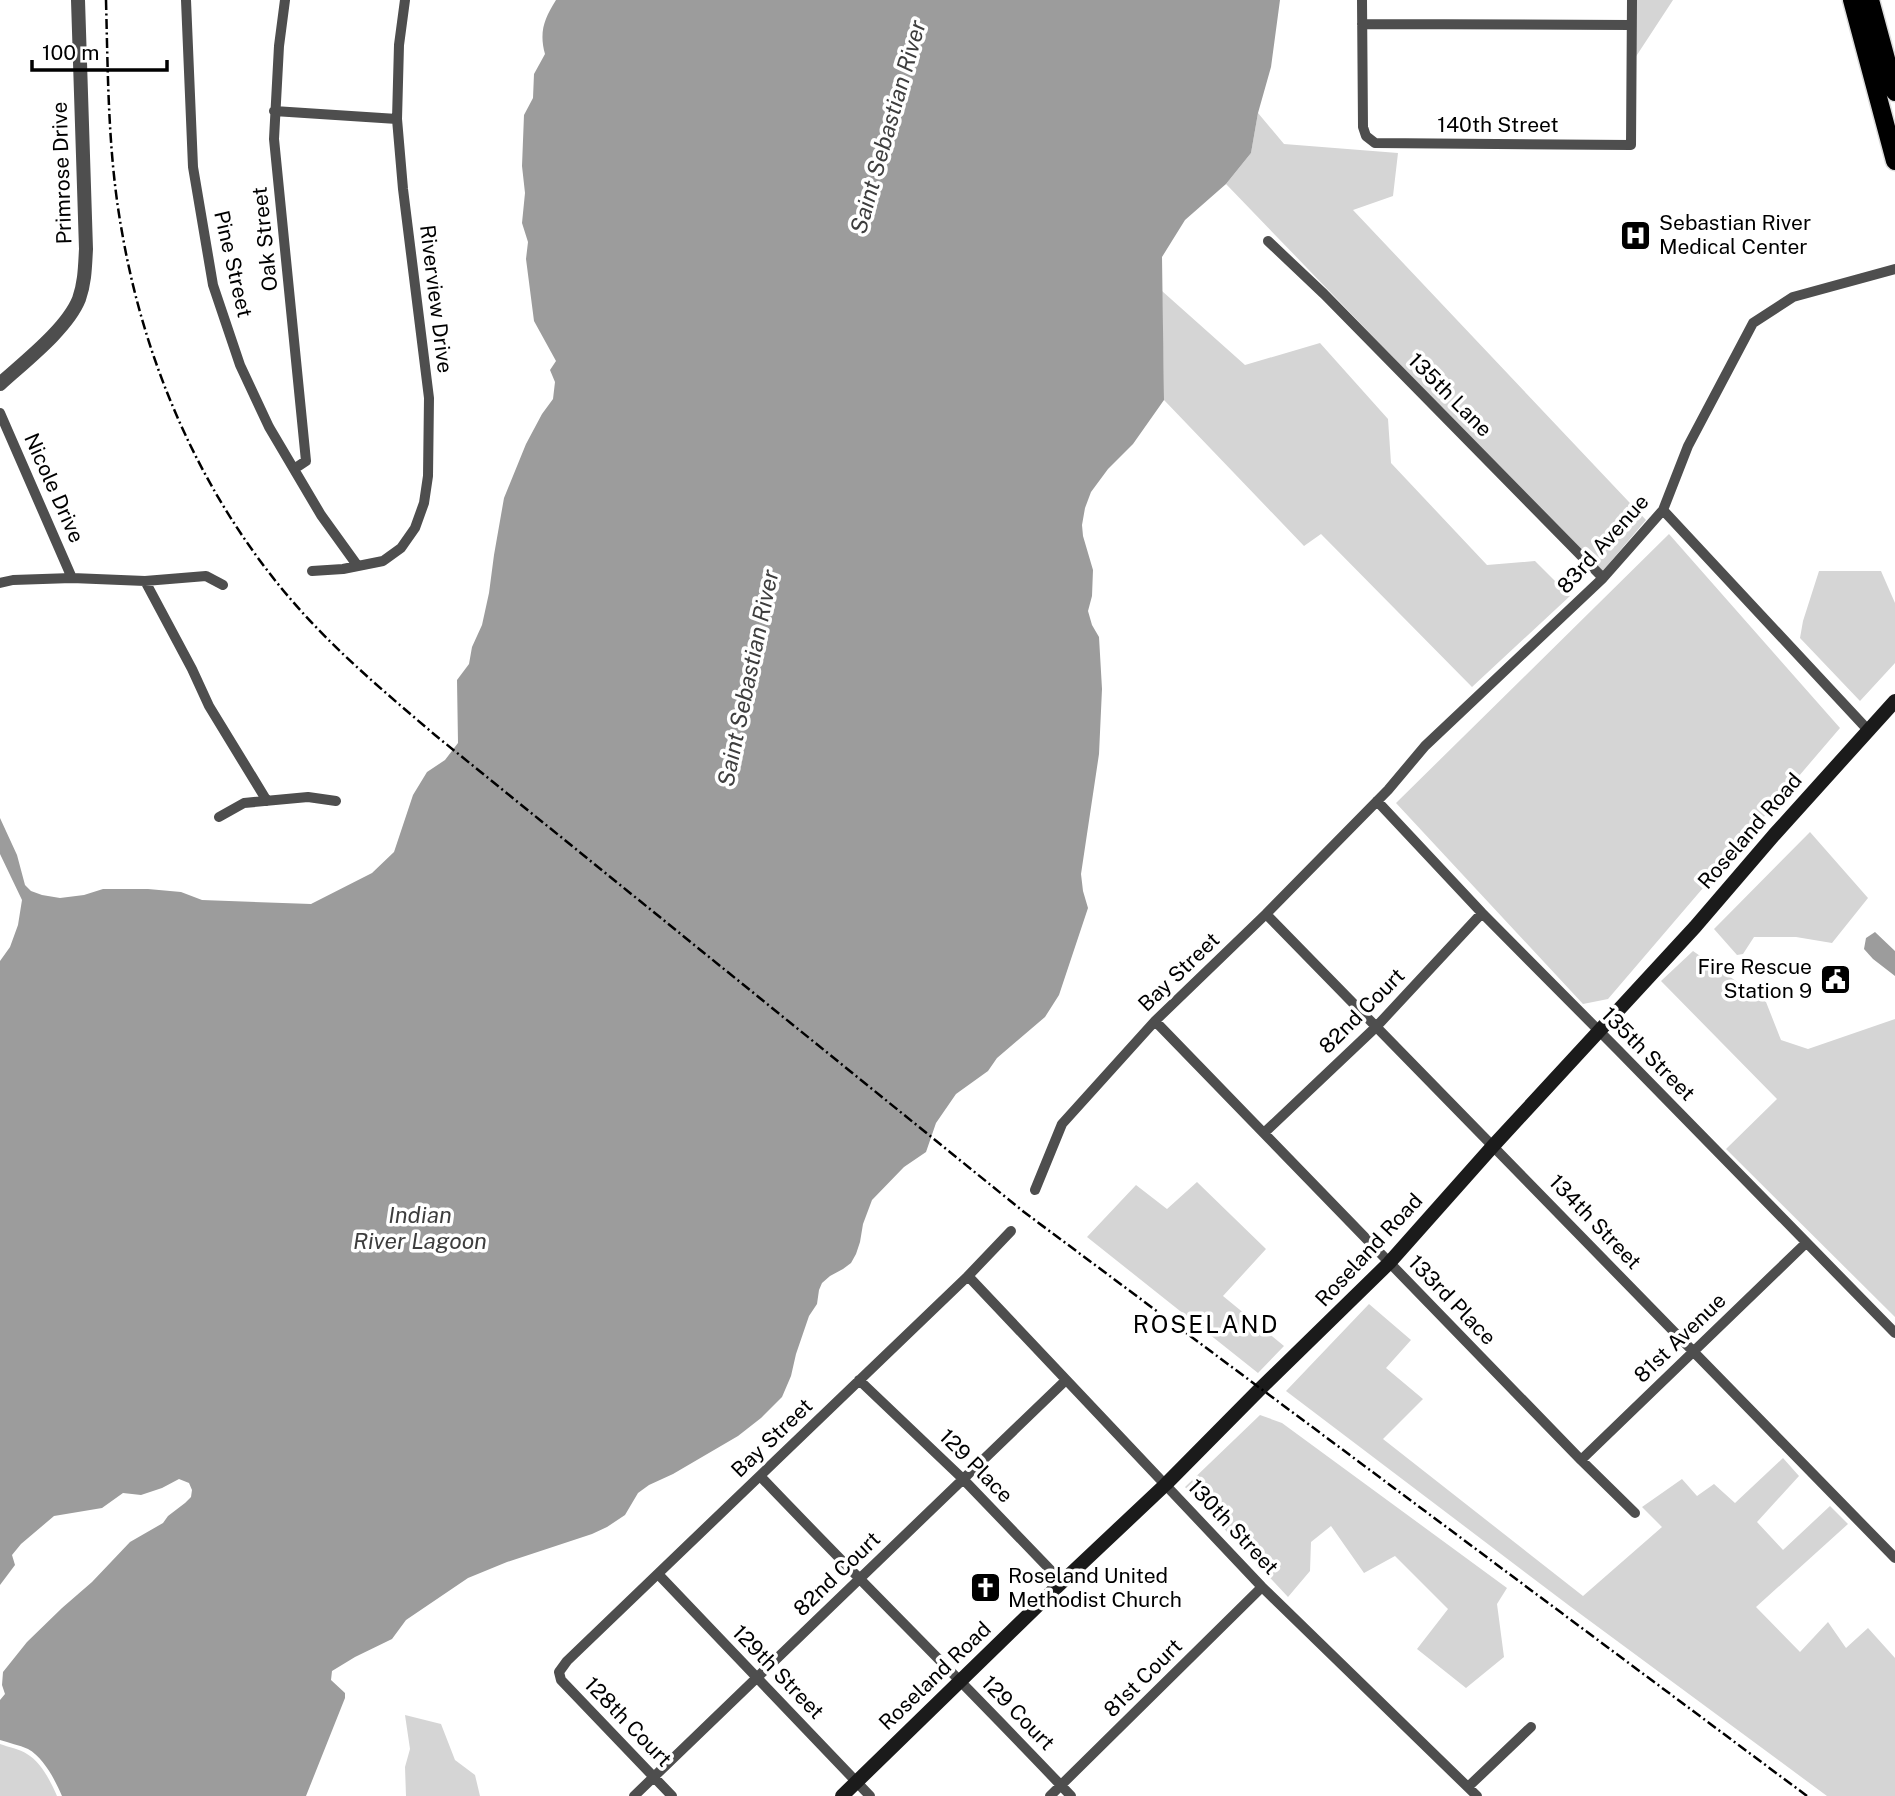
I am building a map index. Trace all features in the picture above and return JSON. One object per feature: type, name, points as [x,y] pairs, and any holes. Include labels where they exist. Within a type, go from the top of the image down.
[{"type":"main road","points":[[1852,0],[1895,161]]},
{"type":"main road","points":[[1870,0],[1895,92]]},
{"type":"main road","name":"Roseland Road","points":[[842,1796],[1166,1484],[1389,1263],[1695,927],[1773,835],[1895,701]]},
{"type":"street","name":"Primrose Drive","points":[[0,384],[62,326],[78,301],[84,279],[86,249],[78,0]]},
{"type":"street","name":"Pine Street","points":[[186,0],[192,167],[213,285],[240,365],[269,428],[321,515],[357,565]]},
{"type":"street","name":"Oak Street","points":[[285,0],[279,46],[274,139],[306,461],[295,469]]},
{"type":"street","name":"Riverview Drive","points":[[312,571],[343,569],[383,561],[401,548],[415,528],[424,503],[428,476],[429,398],[402,189],[397,119],[405,0]]},
{"type":"street","points":[[1362,0],[1362,24],[1632,25],[1632,0]]},
{"type":"street","name":"140th Street","points":[[1362,24],[1363,127],[1366,136],[1375,143],[1631,145],[1632,25]]},
{"type":"street","points":[[274,111],[397,119]]},
{"type":"street","name":"135th Lane","points":[[1268,241],[1324,294],[1603,578]]},
{"type":"street","name":"83rd Avenue","points":[[1377,801],[1426,746],[1603,578],[1663,510],[1688,446],[1752,323],[1793,297],[1895,269]]},
{"type":"street","name":"Nicole Drive","points":[[0,413],[72,578]]},
{"type":"street","points":[[1663,510],[1868,730]]},
{"type":"street","points":[[0,583],[72,578],[145,581],[206,576],[223,585]]},
{"type":"street","points":[[145,581],[209,706],[267,801]]},
{"type":"street","points":[[219,817],[244,803],[308,797],[336,801]]},
{"type":"street","name":"135th Street","points":[[1377,801],[1482,913],[1895,1333]]},
{"type":"street","name":"Bay Street","points":[[1035,1190],[1062,1124],[1155,1021],[1266,914],[1377,801]]},
{"type":"street","name":"82nd Court","points":[[1265,1133],[1376,1027],[1482,913]]},
{"type":"street","name":"134th Street","points":[[1266,914],[1895,1558]]},
{"type":"street","name":"133rd Place","points":[[1155,1021],[1635,1513]]},
{"type":"street","name":"Bay Street","points":[[559,1672],[567,1661],[968,1276],[1011,1231]]},
{"type":"street","name":"81st Avenue","points":[[1581,1460],[1806,1244]]},
{"type":"street","name":"130th Street","points":[[968,1276],[1262,1587],[1477,1796]]},
{"type":"street","name":"129 Place","points":[[859,1380],[963,1479],[1062,1582]]},
{"type":"street","name":"82nd Court","points":[[634,1796],[1066,1380]]},
{"type":"street","name":"129 Court","points":[[760,1476],[1071,1796]]},
{"type":"street","name":"129th Street","points":[[658,1574],[870,1796]]},
{"type":"street","name":"81st Court","points":[[1050,1796],[1262,1587]]},
{"type":"street","name":"128th Court","points":[[559,1672],[561,1680],[672,1796]]},
{"type":"street","points":[[1468,1787],[1531,1727]]},
{"type":"shaded area","points":[[1633,0],[1673,0],[1635,58]]},
{"type":"shaded area","points":[[1258,113],[1284,144],[1398,153],[1393,196],[1353,210],[1646,520],[1601,573],[1226,184],[1251,153]]},
{"type":"shaded area","points":[[1162,291],[1245,365],[1320,343],[1388,419],[1391,463],[1487,565],[1535,561],[1570,596],[1472,687],[1321,534],[1304,546],[1164,400]]},
{"type":"shaded area","points":[[1669,534],[1840,728],[1608,999],[1583,1004],[1396,803]]},
{"type":"shaded area","points":[[1819,571],[1881,571],[1895,603],[1895,663],[1860,701],[1800,638]]},
{"type":"shaded area","points":[[1810,832],[1868,898],[1832,943],[1796,937],[1754,937],[1743,954],[1737,955],[1714,929]]},
{"type":"shaded area","points":[[1693,951],[1766,1002],[1781,1040],[1808,1049],[1895,1019],[1895,1317],[1726,1149],[1777,1099],[1661,981]]},
{"type":"shaded area","points":[[1197,1182],[1266,1249],[1223,1296],[1284,1346],[1258,1373],[1087,1237],[1136,1185],[1167,1209]]},
{"type":"shaded area","points":[[1369,1304],[1411,1340],[1386,1368],[1423,1399],[1383,1439],[1583,1596],[1662,1527],[1642,1507],[1682,1479],[1697,1496],[1714,1484],[1735,1503],[1783,1458],[1799,1476],[1757,1522],[1783,1550],[1830,1506],[1848,1524],[1756,1607],[1800,1652],[1828,1622],[1846,1648],[1868,1628],[1895,1658],[1895,1796],[1827,1796],[1571,1607],[1286,1391]]},
{"type":"shaded area","points":[[1260,1415],[1282,1423],[1507,1588],[1497,1604],[1504,1657],[1466,1688],[1417,1649],[1448,1609],[1395,1556],[1364,1573],[1331,1526],[1311,1542],[1310,1571],[1288,1597],[1185,1487]]},
{"type":"shaded area","points":[[405,1715],[441,1724],[455,1760],[475,1775],[480,1796],[406,1796],[405,1767],[410,1749]]},
{"type":"shaded area","points":[[0,1744],[21,1751],[37,1762],[57,1796],[0,1796]]},
{"type":"water","name":"Indian River Lagoon","points":[[556,0],[1280,0],[1271,67],[1258,113],[1251,153],[1226,184],[1185,220],[1162,257],[1164,400],[1133,444],[1108,469],[1091,492],[1085,508],[1083,536],[1093,570],[1092,596],[1088,611],[1099,637],[1102,689],[1099,754],[1081,874],[1088,908],[1059,995],[1045,1017],[997,1058],[988,1071],[956,1094],[936,1123],[926,1152],[904,1167],[872,1200],[856,1254],[851,1263],[822,1283],[817,1304],[809,1316],[782,1397],[761,1418],[738,1436],[649,1485],[638,1493],[625,1515],[607,1527],[468,1578],[406,1620],[392,1639],[332,1671],[331,1680],[345,1693],[345,1698],[306,1796],[62,1796],[48,1770],[34,1753],[0,1740],[0,1700],[5,1694],[2,1685],[3,1672],[27,1642],[92,1582],[130,1542],[163,1523],[191,1497],[192,1490],[189,1483],[179,1479],[141,1495],[123,1493],[102,1508],[54,1516],[12,1555],[15,1565],[0,1585],[0,961],[10,947],[18,925],[22,900],[0,854],[0,818],[17,855],[25,885],[31,891],[60,898],[103,889],[148,889],[181,892],[202,900],[311,904],[372,873],[394,852],[413,795],[427,772],[445,760],[458,743],[457,680],[469,664],[472,647],[482,625],[504,498],[526,444],[553,399],[555,382],[550,370],[556,361],[534,321],[526,259],[528,242],[522,223],[525,193],[522,166],[524,115],[533,98],[534,74],[545,54],[542,39],[544,26]]},
{"type":"water","points":[[1875,932],[1895,951],[1895,976],[1864,949],[1866,938]]},
{"type":"railway","points":[[106,0],[110,116],[117,203],[133,286],[148,340],[189,443],[215,492],[244,539],[277,583],[314,625],[358,668],[435,735],[1024,1212],[1807,1796]]},
{"type":"place","name":"Sebastian River Medical Center","points":[[1636,235]]},
{"type":"place","name":"Fire Rescue Station 9","points":[[1835,979]]},
{"type":"place","name":"Roseland United Methodist Church","points":[[985,1588]]},
{"type":"district","name":"ROSELAND","points":[[1206,1325]]},
{"type":"water label","name":"Saint Sebastian River","points":[[888,127]]},
{"type":"water label","name":"Saint Sebastian River","points":[[748,678]]}]
